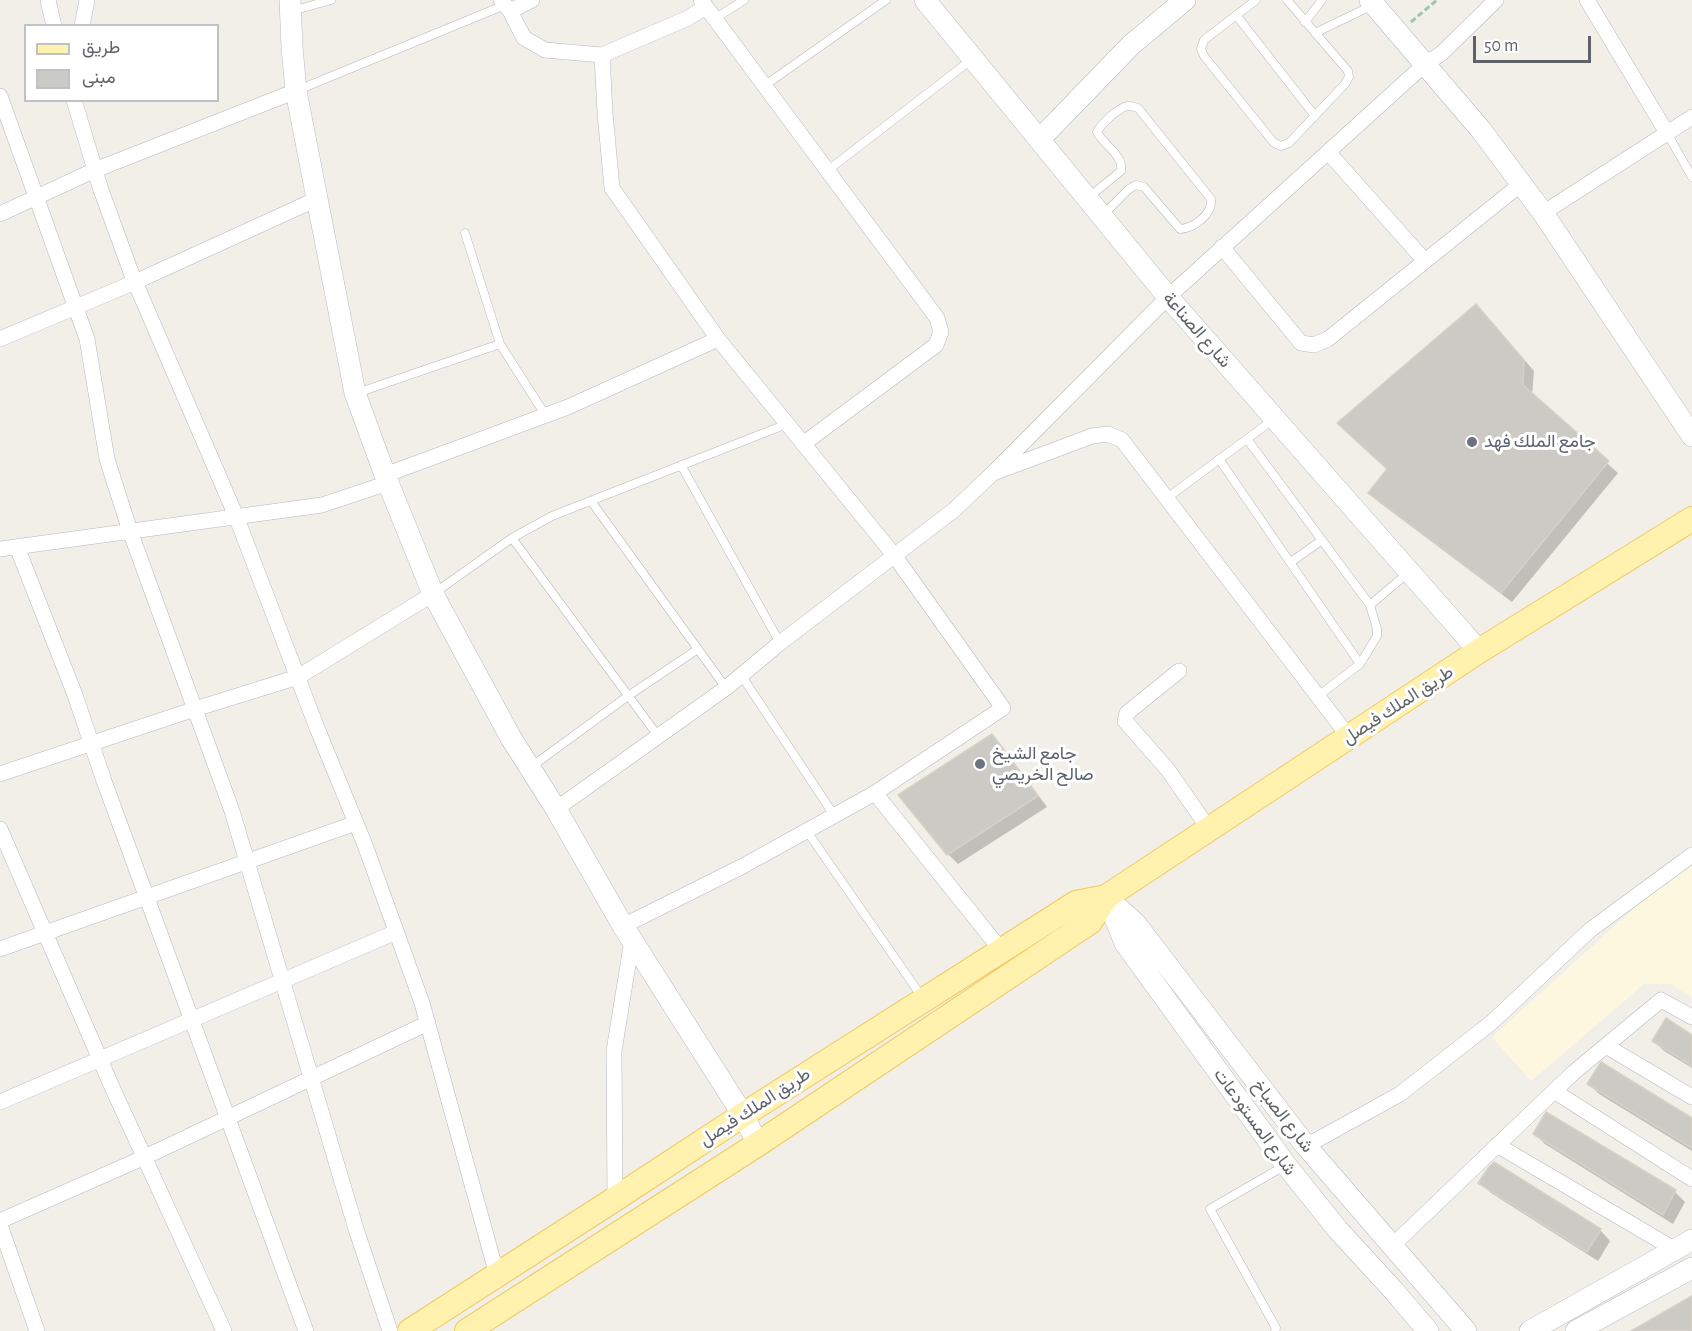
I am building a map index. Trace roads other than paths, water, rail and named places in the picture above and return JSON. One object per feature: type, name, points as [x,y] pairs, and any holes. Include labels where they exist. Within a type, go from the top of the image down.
[{"type":"main road","name":"طريق الملك فيصل","points":[[410,1331],[742,1115],[1076,903],[1106,897],[1479,651],[1692,519]]},
{"type":"main road","name":"طريق الملك فيصل","points":[[467,1331],[758,1144],[1090,922],[1106,897]]},
{"type":"street","points":[[48,0],[54,24]]},
{"type":"street","points":[[82,24],[87,0]]},
{"type":"street","points":[[532,0],[505,5],[524,38],[545,50],[602,55],[707,9],[937,318],[941,332],[936,345],[803,444]]},
{"type":"street","name":"شارع الصناعة","points":[[925,0],[1168,297],[1479,651]]},
{"type":"street","points":[[1040,138],[1131,45],[1185,0]]},
{"type":"street","points":[[556,809],[726,688],[780,643],[954,510],[1168,297],[1424,65],[1442,53],[1496,0]]},
{"type":"street","points":[[1587,0],[1667,133]]},
{"type":"street","points":[[1372,2],[1481,130],[1543,213],[1692,436]]},
{"type":"street","points":[[290,6],[296,91],[356,393],[387,479],[433,594],[511,738],[556,809],[627,933],[758,1144]]},
{"type":"street","points":[[602,55],[612,188],[718,339],[894,555],[1003,708],[874,793],[627,933]]},
{"type":"street","points":[[0,214],[95,170],[296,91]]},
{"type":"street","points":[[0,96],[87,339],[106,459],[232,810],[356,1229],[390,1331]]},
{"type":"street","points":[[75,102],[101,190],[135,282],[236,516],[356,823],[422,1003],[497,1275]]},
{"type":"street","points":[[1543,213],[1692,117]]},
{"type":"street","points":[[1328,152],[1425,261]]},
{"type":"street","points":[[1222,247],[1301,343],[1314,345],[1328,339],[1521,184]]},
{"type":"street","points":[[0,339],[135,282],[317,199]]},
{"type":"street","points":[[0,549],[322,505],[546,416],[718,339]]},
{"type":"street","points":[[991,475],[1092,436],[1108,434],[1122,440],[1349,737]]},
{"type":"street","points":[[17,547],[75,695],[306,1331]]},
{"type":"street","points":[[0,774],[298,677],[433,594]]},
{"type":"street","points":[[1179,671],[1127,713],[1125,721],[1168,770],[1209,829]]},
{"type":"street","points":[[874,793],[1001,950]]},
{"type":"street","points":[[0,949],[356,823]]},
{"type":"street","points":[[0,829],[100,1060],[224,1331]]},
{"type":"street","points":[[1306,1146],[1400,1094],[1491,1023],[1590,930],[1692,855]]},
{"type":"street","name":"شارع الصباخ","points":[[1106,897],[1136,923],[1306,1146],[1466,1331]]},
{"type":"street","name":"شارع المستودعات","points":[[1106,897],[1125,943],[1286,1166],[1338,1230],[1394,1291],[1422,1327]]},
{"type":"street","points":[[0,1102],[396,932]]},
{"type":"street","points":[[615,1199],[614,1051],[627,933]]},
{"type":"street","points":[[1393,1245],[1554,1091],[1661,1000],[1692,1017]]},
{"type":"street","points":[[0,1221],[144,1157],[428,1023]]},
{"type":"street","points":[[1606,1046],[1692,1097]]},
{"type":"street","points":[[1554,1091],[1692,1179]]},
{"type":"street","points":[[1497,1144],[1683,1245]]},
{"type":"street","points":[[0,1226],[37,1331]]},
{"type":"street","points":[[1530,1331],[1683,1245]]},
{"type":"street","points":[[1575,1331],[1692,1268]]},
{"type":"lane","points":[[290,6],[331,0]]},
{"type":"lane","points":[[707,9],[744,0]]},
{"type":"lane","points":[[764,86],[886,0]]},
{"type":"lane","points":[[1256,0],[1204,40],[1201,48],[1204,56],[1274,143],[1281,146],[1289,143],[1349,77],[1348,71],[1287,0]]},
{"type":"lane","points":[[1305,22],[1322,0]]},
{"type":"lane","points":[[1315,33],[1372,2]]},
{"type":"lane","points":[[296,91],[505,5]]},
{"type":"lane","points":[[1236,15],[1315,116]]},
{"type":"lane","points":[[827,171],[974,58]]},
{"type":"lane","points":[[1088,198],[1121,171],[1122,164],[1097,132],[1100,126],[1122,108],[1130,106],[1138,108],[1211,200],[1212,207],[1189,228],[1180,229],[1143,187],[1136,184],[1102,215]]},
{"type":"lane","points":[[1667,133],[1692,177]]},
{"type":"lane","points":[[465,233],[500,344],[546,416]]},
{"type":"lane","points":[[356,393],[500,344]]},
{"type":"lane","points":[[1167,498],[1275,418]]},
{"type":"lane","points":[[433,594],[512,538],[552,516],[787,424]]},
{"type":"lane","points":[[1247,439],[1370,605],[1377,629],[1377,636],[1360,664],[1318,696]]},
{"type":"lane","points":[[1219,459],[1360,664]]},
{"type":"lane","points":[[681,465],[780,643]]},
{"type":"lane","points":[[591,501],[726,688]]},
{"type":"lane","points":[[512,538],[658,736]]},
{"type":"lane","points":[[1291,562],[1322,540]]},
{"type":"lane","points":[[1370,605],[1409,572]]},
{"type":"lane","points":[[530,768],[628,696],[698,649]]},
{"type":"lane","points":[[741,675],[834,816]]},
{"type":"lane","points":[[806,830],[924,1000]]},
{"type":"lane","points":[[1275,1331],[1210,1209],[1286,1166]]},
{"type":"place","name":"جامع الملك فهد","points":[[1472,442]]},
{"type":"place","name":"جامع الشيخ صالح الخريصي","points":[[980,764]]}]
